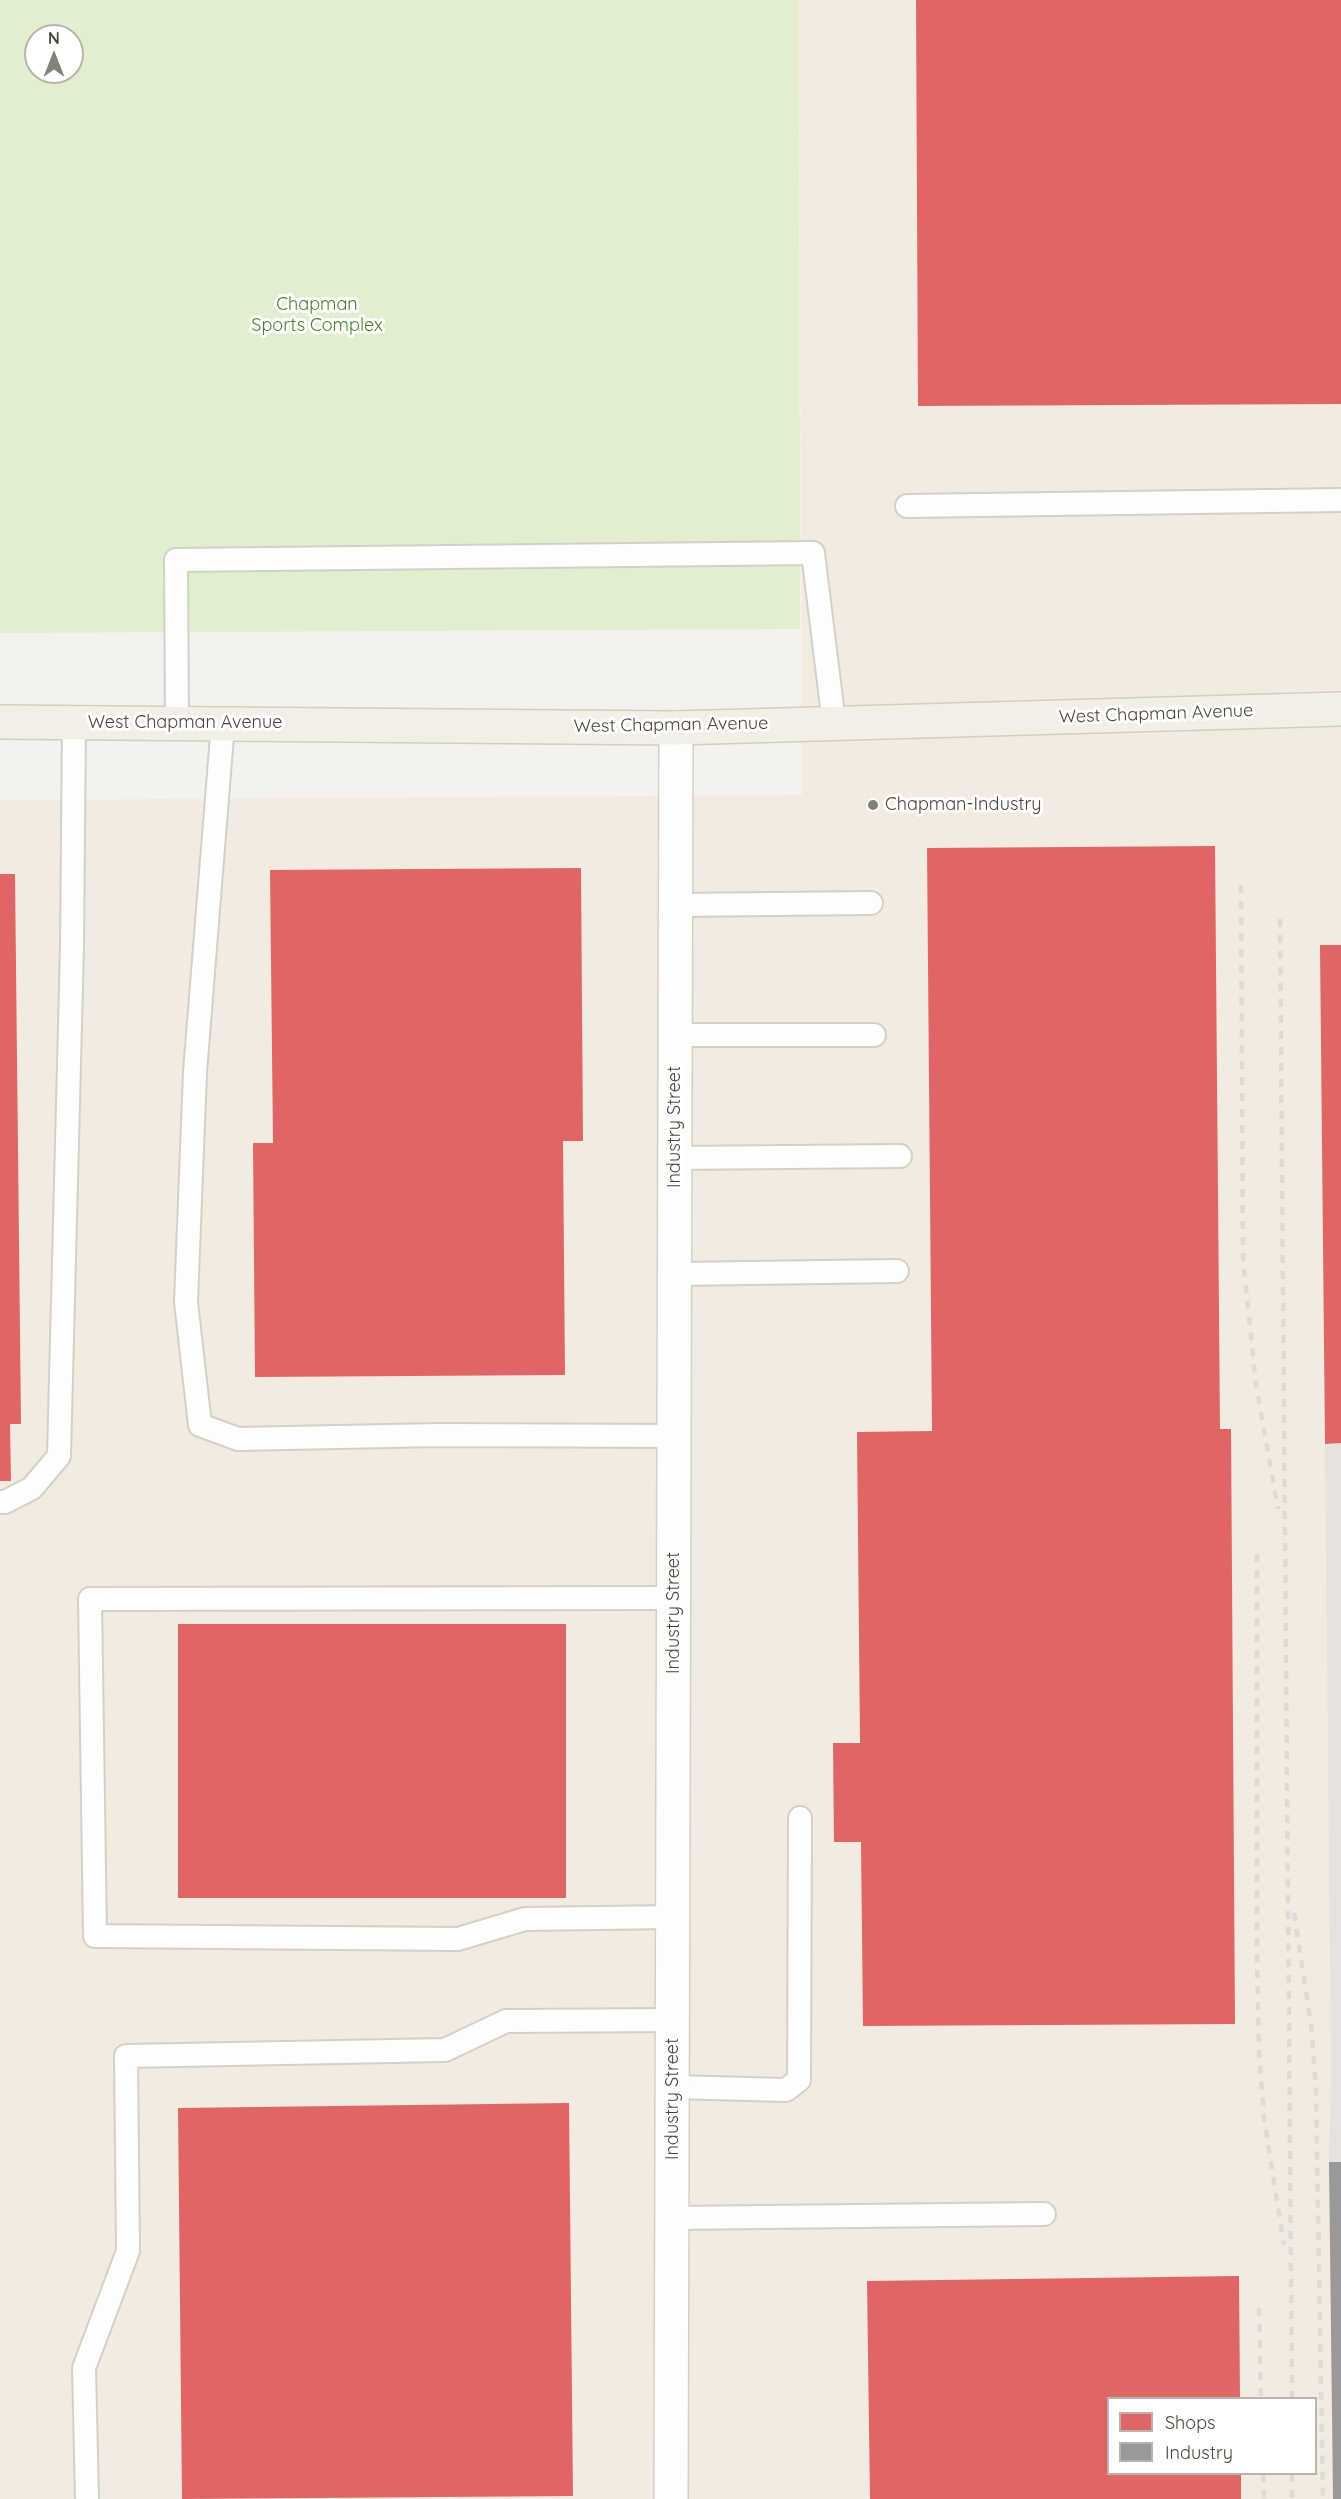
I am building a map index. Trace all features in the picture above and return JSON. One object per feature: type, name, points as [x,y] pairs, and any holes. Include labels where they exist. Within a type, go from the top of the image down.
[{"type":"main road","name":"West Chapman Avenue","points":[[0,722],[676,728],[1341,709]]},
{"type":"street","name":"Industry Street","points":[[671,2499],[676,728]]},
{"type":"lane","points":[[907,506],[1341,500]]},
{"type":"lane","points":[[177,723],[176,560],[813,553],[834,723]]},
{"type":"lane","points":[[0,1502],[5,1502],[32,1488],[59,1456],[72,946],[74,723]]},
{"type":"lane","points":[[223,723],[195,1072],[186,1302],[200,1425],[237,1439],[439,1435],[675,1436]]},
{"type":"lane","points":[[676,905],[871,903]]},
{"type":"lane","points":[[676,1035],[874,1035]]},
{"type":"lane","points":[[675,1158],[900,1156]]},
{"type":"lane","points":[[675,1274],[897,1272]]},
{"type":"lane","points":[[673,1917],[525,1918],[458,1939],[95,1936],[90,1599],[674,1598]]},
{"type":"lane","points":[[673,2087],[786,2090],[799,2080],[800,1818]]},
{"type":"lane","points":[[87,2499],[84,2368],[128,2251],[126,2056],[445,2050],[506,2021],[673,2020]]},
{"type":"lane","points":[[672,2218],[1044,2214]]},
{"type":"shaded area","points":[[799,0],[1341,0],[1341,2499],[0,2499],[0,800],[802,795]]},
{"type":"shaded area","points":[[1341,1443],[1341,2162],[1329,2162],[1331,2072],[1325,1444]]},
{"type":"green space","name":"Chapman Sports Complex","points":[[0,0],[799,0],[800,629],[0,633]]},
{"type":"building: Shops","points":[[916,0],[1341,0],[1341,404],[918,406]]},
{"type":"building: Shops","points":[[1215,846],[1220,1429],[1231,1429],[1235,2024],[863,2026],[861,1842],[834,1842],[833,1743],[860,1743],[857,1432],[932,1431],[927,848]]},
{"type":"building: Shops","points":[[581,868],[583,1141],[563,1141],[565,1375],[255,1377],[253,1143],[273,1143],[270,870]]},
{"type":"building: Shops","points":[[0,874],[15,874],[21,1424],[10,1424],[11,1481],[0,1481]]},
{"type":"building: Shops","points":[[1320,945],[1341,945],[1341,1443],[1325,1444]]},
{"type":"building: Shops","points":[[178,1624],[566,1624],[566,1898],[178,1898]]},
{"type":"building: Shops","points":[[569,2103],[573,2496],[182,2499],[178,2108]]},
{"type":"building: Shops","points":[[1239,2276],[1240,2397],[1107,2397],[1107,2475],[1241,2475],[1241,2499],[870,2499],[867,2281]]},
{"type":"building: Industry","points":[[1329,2162],[1341,2162],[1341,2499],[1333,2499]]},
{"type":"railway","points":[[1241,885],[1243,1258],[1256,1385],[1278,1509]]},
{"type":"railway","points":[[1280,919],[1292,2397]]},
{"type":"railway","points":[[1257,1554],[1259,2054],[1264,2118],[1284,2245]]},
{"type":"railway","points":[[1294,1913],[1312,2032],[1316,2092],[1323,2499]]},
{"type":"railway","points":[[1259,2308],[1261,2397]]},
{"type":"railway","points":[[1263,2475],[1264,2499]]},
{"type":"railway","points":[[1292,2475],[1292,2499]]},
{"type":"place","name":"Chapman-Industry","points":[[873,805]]}]
